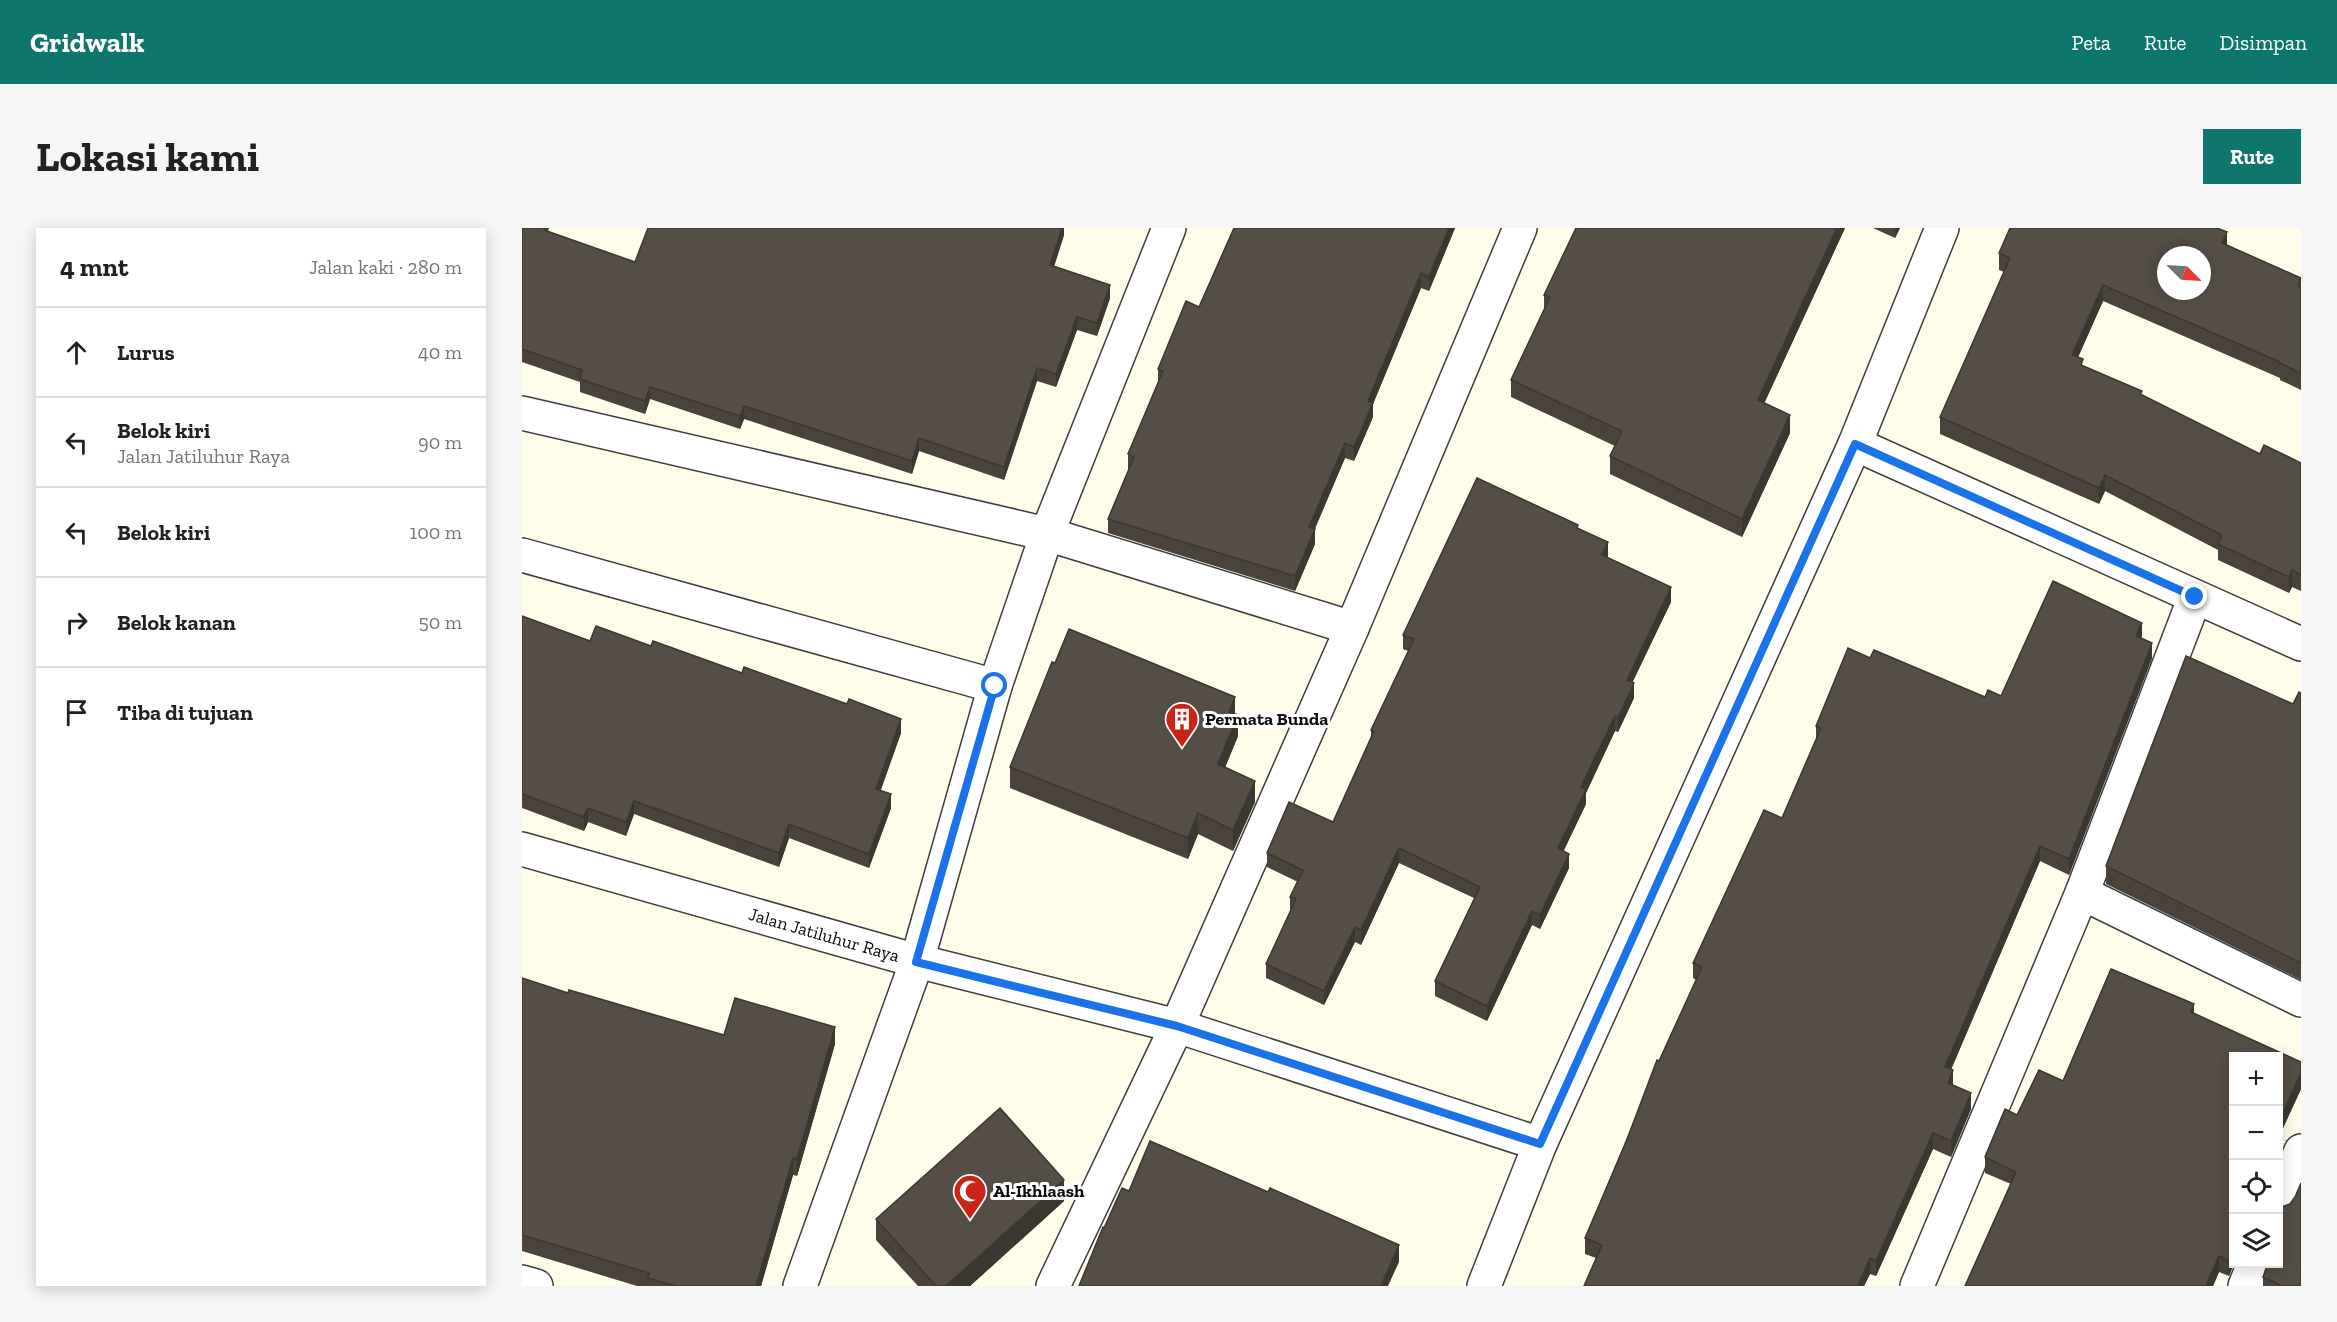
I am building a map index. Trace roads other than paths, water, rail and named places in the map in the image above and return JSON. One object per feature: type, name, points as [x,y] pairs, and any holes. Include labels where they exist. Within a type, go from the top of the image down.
[{"type":"street","points":[[800,1286],[916,962],[995,686],[1047,534],[1169,228]]},
{"type":"street","points":[[1053,1286],[1177,1026],[1352,628],[1520,228]]},
{"type":"street","points":[[1484,1286],[1540,1144],[1855,444],[1942,228]]},
{"type":"street","points":[[522,413],[1047,534],[1352,628]]},
{"type":"street","points":[[1855,444],[2301,644]]},
{"type":"street","points":[[522,555],[995,686]]},
{"type":"street","points":[[1917,1286],[2082,893],[2195,597]]},
{"type":"street","name":"Jalan Jatiluhur Raya","points":[[522,849],[916,962],[1177,1026],[1540,1144]]},
{"type":"street","points":[[2082,893],[2301,1000]]},
{"type":"street","points":[[2283,1193],[2301,1151]]},
{"type":"street","points":[[2245,1286],[2252,1268]]},
{"type":"street","points":[[522,1282],[536,1286]]},
{"type":"place","name":"Permata Bunda","points":[[1182,748]]},
{"type":"place","name":"Al-Ikhlaash","points":[[970,1220]]}]
